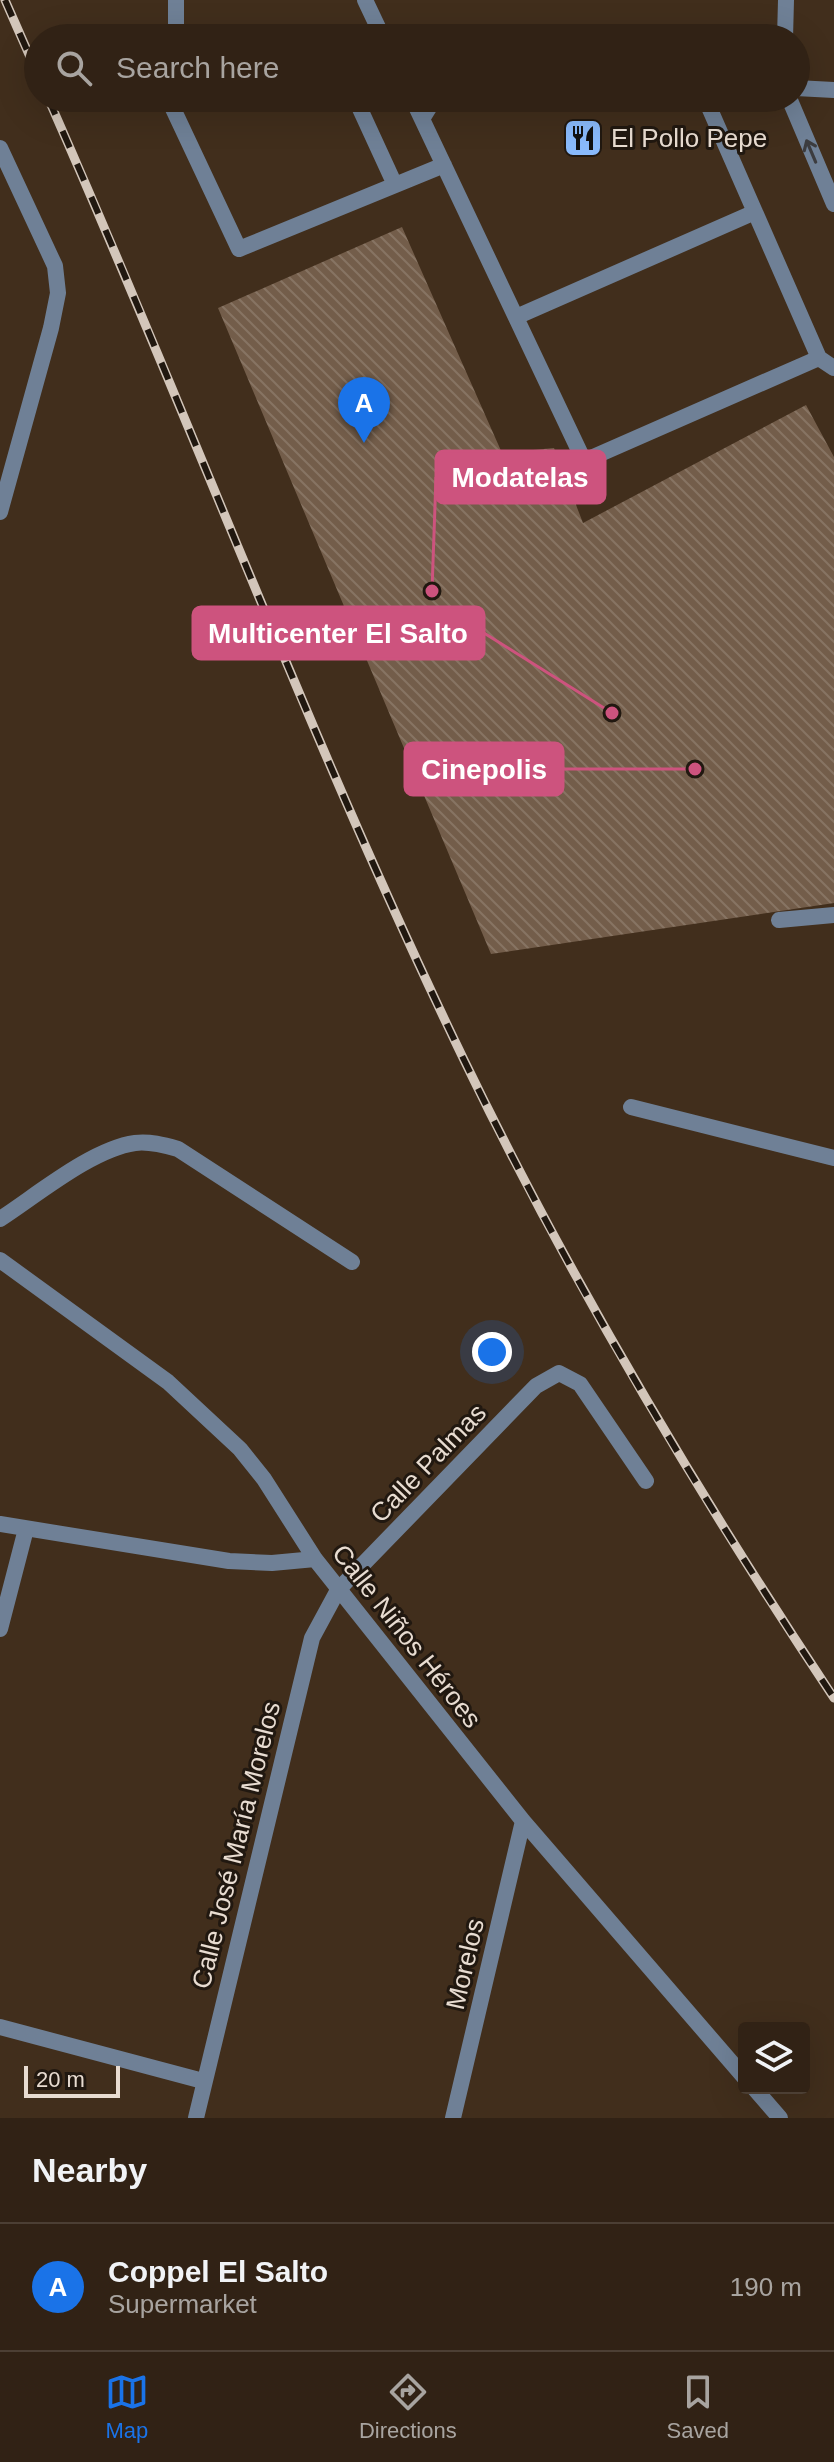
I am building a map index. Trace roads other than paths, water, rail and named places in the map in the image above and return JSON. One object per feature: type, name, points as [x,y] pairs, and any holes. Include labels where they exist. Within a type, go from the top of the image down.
[{"type":"street","points":[[176,0],[176,24]]},
{"type":"street","points":[[365,0],[376,24]]},
{"type":"street","points":[[785,24],[786,0]]},
{"type":"street","points":[[810,89],[834,90]]},
{"type":"street","points":[[175,112],[239,249],[444,165]]},
{"type":"street","points":[[361,112],[395,185]]},
{"type":"street","points":[[419,112],[584,461],[819,358]]},
{"type":"street","points":[[422,119],[426,112]]},
{"type":"street","points":[[711,112],[819,358],[834,368]]},
{"type":"street","points":[[795,112],[834,204]]},
{"type":"street","points":[[0,148],[55,266],[58,293],[0,512]]},
{"type":"street","points":[[516,317],[755,212]]},
{"type":"street","points":[[779,920],[834,915]]},
{"type":"street","points":[[631,1107],[834,1158]]},
{"type":"street","points":[[0,1219],[99,1154],[138,1143],[159,1144],[178,1149],[352,1262]]},
{"type":"street","name":"Calle Niños Héroes","points":[[0,1260],[168,1382],[240,1449],[264,1479],[338,1590],[523,1821],[738,2070]]},
{"type":"street","name":"Calle Palmas","points":[[338,1590],[536,1386],[559,1373],[580,1384],[646,1481]]},
{"type":"street","points":[[0,1524],[229,1561],[272,1563],[315,1559]]},
{"type":"street","points":[[0,1629],[26,1529]]},
{"type":"street","name":"Calle José María Morelos","points":[[196,2118],[312,1638],[338,1590]]},
{"type":"street","name":"Morelos","points":[[453,2118],[523,1821]]},
{"type":"street","points":[[0,2027],[203,2081]]},
{"type":"street","points":[[759,2094],[780,2118]]},
{"type":"railway","points":[[5,0],[24,43]]},
{"type":"railway","points":[[54,112],[355,823],[465,1062],[593,1307],[734,1544],[834,1698]]},
{"type":"place","name":"El Pollo Pepe","points":[[583,138]]},
{"type":"place","name":"Coppel El Salto","points":[[364,443]]},
{"type":"place","name":"Modatelas","points":[[432,591]]},
{"type":"place","name":"Multicenter El Salto","points":[[612,713]]},
{"type":"place","name":"Cinepolis","points":[[695,769]]}]
